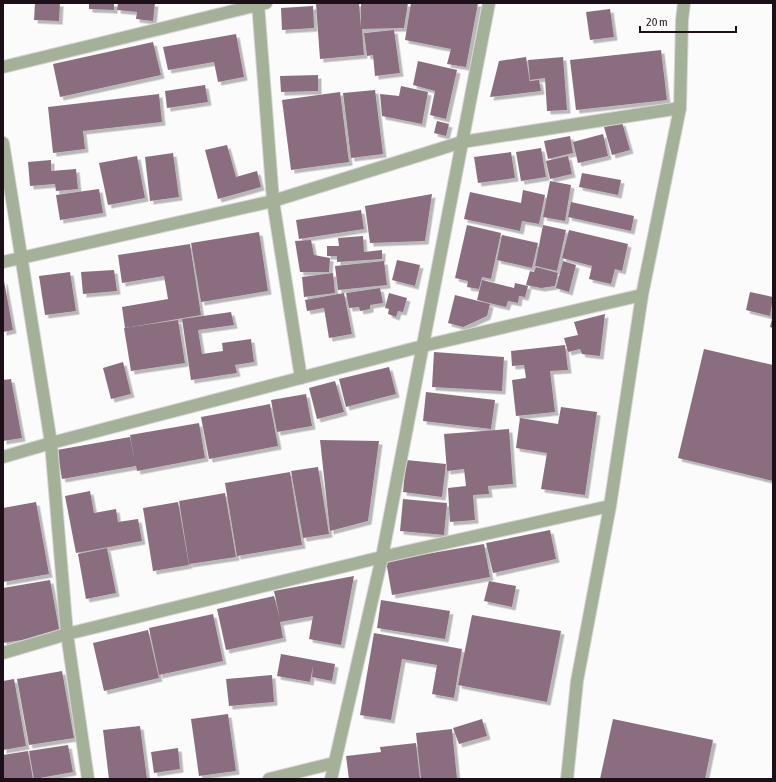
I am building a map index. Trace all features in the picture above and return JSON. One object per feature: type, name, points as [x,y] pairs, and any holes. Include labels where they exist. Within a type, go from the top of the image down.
[{"type":"street","points":[[331,779],[382,556],[489,3]]},
{"type":"street","points":[[567,779],[577,681],[610,506],[642,295],[680,108],[682,20],[684,3]]},
{"type":"street","points":[[3,67],[261,4],[273,201],[302,378]]},
{"type":"street","points":[[3,262],[273,201],[462,142],[680,108]]},
{"type":"street","points":[[3,143],[51,443],[67,634],[88,779]]},
{"type":"street","points":[[3,457],[51,443],[423,346],[642,295]]},
{"type":"street","points":[[3,653],[67,634],[382,556],[610,506]]},
{"type":"street","points":[[269,779],[334,763]]},
{"type":"building","points":[[35,3],[60,3],[59,21],[34,20]]},
{"type":"building","points":[[89,3],[114,3],[114,10],[89,9]]},
{"type":"building","points":[[118,3],[155,3],[153,21],[136,19],[137,12],[117,10]]},
{"type":"building","points":[[359,3],[361,28],[361,3],[408,3],[404,28],[362,29],[364,55],[320,59],[316,4]]},
{"type":"building","points":[[411,3],[478,3],[466,67],[447,64],[451,49],[405,40]]},
{"type":"building","points":[[313,6],[314,28],[282,30],[281,8]]},
{"type":"building","points":[[610,9],[614,37],[590,40],[586,12]]},
{"type":"building","points":[[394,30],[400,73],[375,76],[373,55],[367,56],[364,33]]},
{"type":"building","points":[[236,34],[244,77],[218,82],[214,62],[168,70],[163,47]]},
{"type":"building","points":[[153,42],[161,75],[60,97],[53,64]]},
{"type":"building","points":[[661,50],[667,100],[576,110],[570,60]]},
{"type":"building","points":[[526,57],[530,83],[530,81],[539,80],[541,91],[490,97],[499,61]]},
{"type":"building","points":[[563,57],[567,110],[547,111],[545,78],[530,80],[528,60]]},
{"type":"building","points":[[418,61],[457,70],[446,119],[430,115],[435,91],[413,85]]},
{"type":"building","points":[[318,75],[318,91],[281,92],[280,76]]},
{"type":"building","points":[[205,85],[208,102],[167,108],[165,91]]},
{"type":"building","points":[[401,86],[428,92],[422,124],[382,116],[380,94],[399,96]]},
{"type":"building","points":[[375,90],[383,154],[351,158],[343,93]]},
{"type":"building","points":[[340,92],[349,162],[291,170],[282,100]]},
{"type":"building","points":[[159,94],[162,122],[83,131],[85,149],[53,153],[48,107]]},
{"type":"building","points":[[437,121],[449,124],[446,136],[434,133]]},
{"type":"building","points":[[622,122],[630,150],[612,155],[604,127]]},
{"type":"building","points":[[603,134],[608,156],[578,163],[573,142]]},
{"type":"building","points":[[570,136],[573,153],[548,159],[544,141]]},
{"type":"building","points":[[227,145],[236,177],[257,171],[261,187],[218,199],[205,150]]},
{"type":"building","points":[[541,148],[546,177],[521,181],[516,152]]},
{"type":"building","points":[[511,152],[515,178],[478,183],[474,157]]},
{"type":"building","points":[[173,153],[179,197],[150,201],[145,157]]},
{"type":"building","points":[[137,156],[145,198],[108,205],[99,163]]},
{"type":"building","points":[[568,156],[572,174],[550,179],[546,161]]},
{"type":"building","points":[[51,160],[51,171],[76,169],[78,189],[56,191],[55,184],[30,186],[28,162]]},
{"type":"building","points":[[582,173],[621,180],[618,195],[579,187]]},
{"type":"building","points":[[550,181],[571,185],[565,221],[543,217]]},
{"type":"building","points":[[99,189],[103,213],[60,220],[56,195]]},
{"type":"building","points":[[523,190],[545,195],[539,224],[522,221],[520,231],[464,219],[470,192],[521,203]]},
{"type":"building","points":[[432,194],[425,241],[370,243],[365,206]]},
{"type":"building","points":[[571,202],[634,216],[631,231],[568,217]]},
{"type":"building","points":[[361,210],[364,229],[299,239],[296,220]]},
{"type":"building","points":[[467,225],[501,233],[491,279],[482,277],[479,289],[467,287],[468,281],[455,278]]},
{"type":"building","points":[[543,225],[566,230],[557,271],[535,266]]},
{"type":"building","points":[[569,230],[628,244],[622,271],[615,269],[611,284],[589,279],[592,266],[562,258]]},
{"type":"building","points":[[259,232],[268,291],[201,302],[191,243]]},
{"type":"building","points":[[502,235],[538,243],[532,268],[497,260]]},
{"type":"building","points":[[363,236],[364,252],[382,250],[382,259],[337,262],[337,256],[327,256],[327,246],[339,246],[338,238]]},
{"type":"building","points":[[311,240],[314,255],[330,258],[329,272],[300,272],[295,241]]},
{"type":"building","points":[[190,244],[201,315],[125,328],[122,307],[168,299],[164,276],[122,283],[118,255]]},
{"type":"building","points":[[397,260],[420,265],[415,286],[392,280]]},
{"type":"building","points":[[384,261],[387,285],[338,290],[335,266]]},
{"type":"building","points":[[563,261],[576,265],[569,292],[556,288]]},
{"type":"building","points":[[536,267],[558,273],[555,286],[541,288],[526,285],[530,271],[534,272]]},
{"type":"building","points":[[114,270],[117,291],[83,294],[81,272]]},
{"type":"building","points":[[70,272],[76,311],[45,315],[39,276]]},
{"type":"building","points":[[333,273],[335,293],[304,297],[302,277]]},
{"type":"building","points":[[482,280],[514,288],[515,283],[528,286],[525,297],[519,296],[518,303],[508,301],[506,307],[477,300]]},
{"type":"building","points":[[3,281],[13,330],[3,332]]},
{"type":"building","points":[[380,288],[383,303],[370,305],[370,309],[360,311],[359,307],[349,308],[346,293]]},
{"type":"building","points":[[750,292],[773,297],[770,316],[746,310]]},
{"type":"building","points":[[344,293],[352,334],[329,338],[324,308],[307,311],[305,300]]},
{"type":"building","points":[[389,293],[407,298],[403,312],[398,311],[396,317],[388,314],[389,309],[385,308]]},
{"type":"building","points":[[455,295],[490,304],[487,316],[463,327],[448,323]]},
{"type":"building","points":[[231,312],[234,325],[198,330],[202,354],[223,351],[222,343],[251,339],[254,362],[235,365],[237,373],[191,380],[182,319]]},
{"type":"building","points":[[605,314],[600,356],[582,354],[580,349],[568,352],[564,338],[578,335],[574,322]]},
{"type":"building","points":[[773,316],[773,328],[770,327]]},
{"type":"building","points":[[178,320],[185,363],[131,371],[124,328]]},
{"type":"building","points":[[565,345],[568,370],[550,371],[555,412],[516,416],[512,380],[526,378],[524,365],[512,366],[511,351]]},
{"type":"building","points":[[704,349],[773,365],[773,481],[678,458]]},
{"type":"building","points":[[434,352],[504,357],[502,391],[432,387]]},
{"type":"building","points":[[123,362],[131,394],[111,399],[103,368]]},
{"type":"building","points":[[389,367],[396,394],[346,407],[339,379]]},
{"type":"building","points":[[11,379],[22,438],[3,441],[3,380]]},
{"type":"building","points":[[335,381],[344,412],[317,419],[309,388]]},
{"type":"building","points":[[426,392],[495,400],[491,429],[423,421]]},
{"type":"building","points":[[306,394],[312,426],[277,432],[271,400]]},
{"type":"building","points":[[270,404],[278,446],[209,459],[201,417]]},
{"type":"building","points":[[561,407],[597,412],[585,495],[541,489],[547,453],[516,448],[520,418],[558,424]]},
{"type":"building","points":[[199,423],[205,458],[137,471],[136,466],[62,479],[57,450],[130,437],[135,463],[130,435]]},
{"type":"building","points":[[509,429],[513,484],[488,486],[489,494],[473,495],[475,520],[450,522],[448,488],[466,486],[464,469],[447,471],[444,434]]},
{"type":"building","points":[[320,440],[379,441],[368,521],[330,531]]},
{"type":"building","points":[[406,460],[446,464],[442,497],[403,492]]},
{"type":"building","points":[[318,467],[329,534],[303,538],[291,471]]},
{"type":"building","points":[[290,472],[302,545],[237,556],[225,483]]},
{"type":"building","points":[[90,491],[94,513],[116,509],[118,522],[138,519],[142,541],[76,553],[65,496]]},
{"type":"building","points":[[225,493],[236,557],[189,564],[179,501]]},
{"type":"building","points":[[403,499],[447,503],[444,535],[400,531]]},
{"type":"building","points":[[36,502],[49,574],[3,582],[3,508]]},
{"type":"building","points":[[178,502],[189,565],[153,571],[143,508]]},
{"type":"building","points":[[550,530],[556,559],[493,573],[486,543]]},
{"type":"building","points":[[484,544],[490,577],[392,595],[386,561]]},
{"type":"building","points":[[107,548],[116,593],[86,599],[78,554]]},
{"type":"building","points":[[354,576],[341,645],[309,639],[313,616],[280,622],[283,638],[226,650],[217,609],[274,596],[280,619],[274,591]]},
{"type":"building","points":[[50,580],[60,634],[3,643],[3,588]]},
{"type":"building","points":[[489,581],[516,586],[512,607],[484,601]]},
{"type":"building","points":[[381,600],[450,611],[445,639],[377,628]]},
{"type":"building","points":[[213,614],[223,661],[159,675],[149,628]]},
{"type":"building","points":[[472,615],[561,631],[547,702],[458,685]]},
{"type":"building","points":[[148,630],[159,678],[104,691],[93,643]]},
{"type":"building","points":[[374,633],[462,649],[454,698],[432,694],[437,665],[402,659],[391,720],[360,715]]},
{"type":"building","points":[[281,654],[335,664],[332,681],[312,677],[313,666],[310,682],[277,676]]},
{"type":"building","points":[[62,671],[74,738],[29,745],[17,679]]},
{"type":"building","points":[[272,675],[274,702],[229,706],[226,679]]},
{"type":"building","points":[[14,679],[26,746],[3,750],[3,681]]},
{"type":"building","points":[[228,714],[236,771],[199,776],[191,719]]},
{"type":"building","points":[[482,719],[487,736],[459,744],[453,728]]},
{"type":"building","points":[[613,719],[713,740],[705,779],[600,779]]},
{"type":"building","points":[[140,726],[147,779],[109,779],[103,730]]},
{"type":"building","points":[[452,729],[457,779],[421,779],[416,733]]},
{"type":"building","points":[[416,743],[420,779],[349,779],[346,756],[381,752],[380,747]]},
{"type":"building","points":[[68,745],[73,772],[34,779],[29,751]]},
{"type":"building","points":[[178,748],[180,769],[154,773],[151,752]]},
{"type":"building","points":[[28,751],[33,779],[3,779],[3,755]]}]
